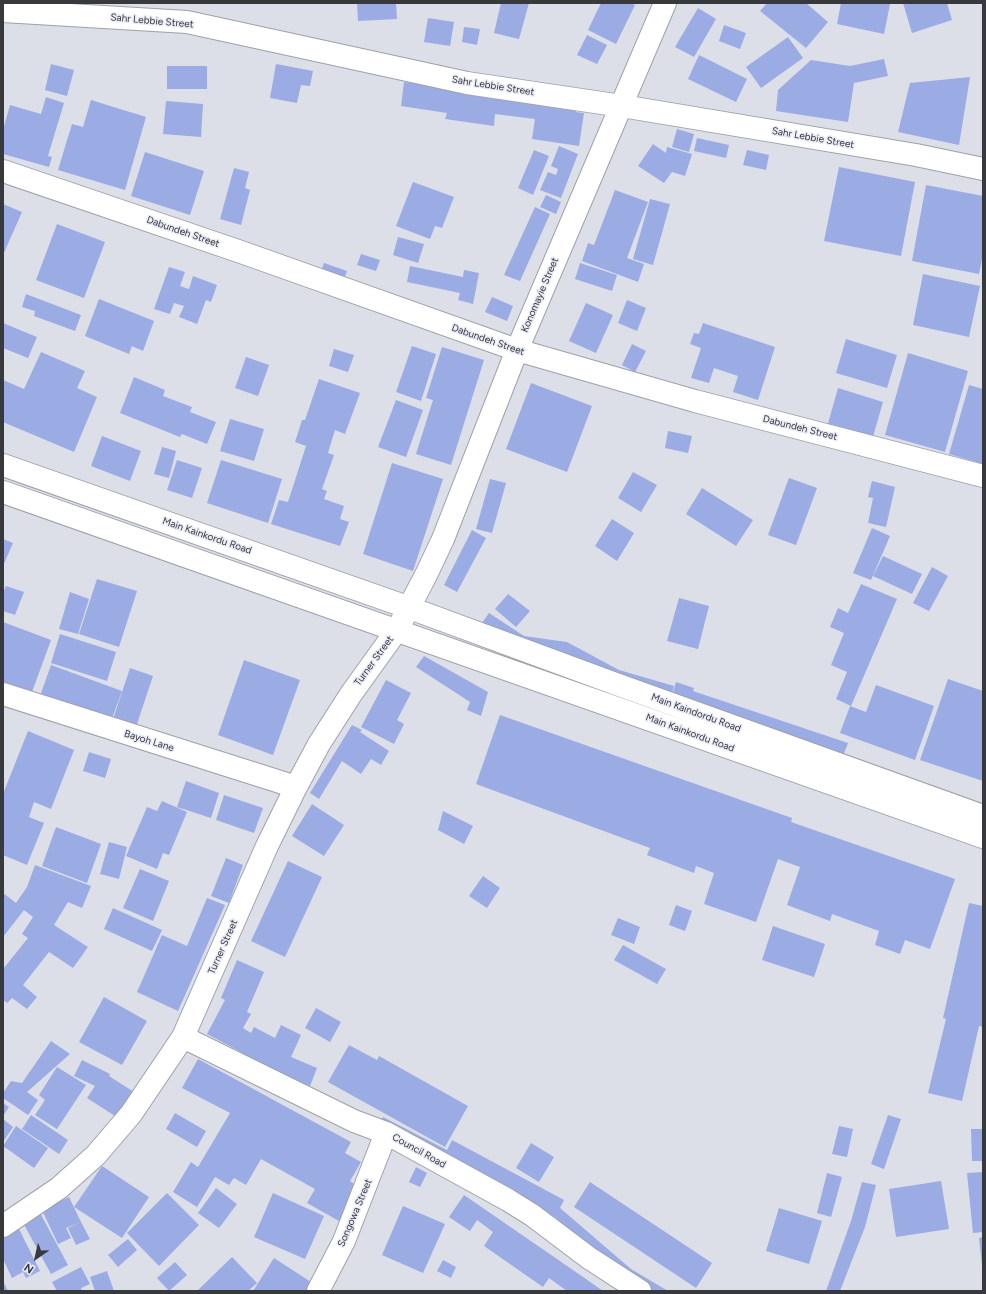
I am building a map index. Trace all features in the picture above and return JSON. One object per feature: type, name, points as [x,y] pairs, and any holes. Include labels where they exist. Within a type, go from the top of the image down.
[{"type":"street","name":"Konomayie Street","points":[[397,630],[410,608],[443,539],[517,350],[665,3]]},
{"type":"street","name":"Sahr Lebbie Street","points":[[3,10],[187,22],[468,83],[622,106],[916,155],[983,169]]},
{"type":"street","name":"Dabundeh Street","points":[[3,171],[241,252],[517,350],[695,401],[983,476]]},
{"type":"street","name":"Main Kainkordu Road","points":[[3,465],[410,608]]},
{"type":"street","name":"Main Kainkordu Road","points":[[3,492],[983,837]]},
{"type":"street","name":"Main Kaindordu Road","points":[[410,608],[624,687],[983,816]]},
{"type":"street","name":"Turner Street","points":[[3,1226],[59,1188],[96,1155],[131,1114],[183,1037],[267,846],[296,787],[319,744],[343,706],[397,630]]},
{"type":"street","name":"Bayoh Lane","points":[[3,694],[296,787]]},
{"type":"street","name":"Council Road","points":[[183,1037],[354,1121],[386,1133],[508,1200],[532,1215],[588,1258],[640,1291]]},
{"type":"street","name":"Songowa Street","points":[[318,1291],[344,1241],[386,1133]]},
{"type":"building","points":[[357,3],[396,3],[397,19],[358,21]]},
{"type":"building","points":[[501,3],[529,3],[519,39],[494,33]]},
{"type":"building","points":[[601,3],[631,3],[635,5],[616,44],[588,30]]},
{"type":"building","points":[[767,3],[806,3],[828,22],[806,48],[760,11]]},
{"type":"building","points":[[841,3],[890,4],[884,34],[837,24]]},
{"type":"building","points":[[903,3],[947,3],[952,20],[912,33]]},
{"type":"building","points":[[698,8],[716,19],[694,57],[675,47]]},
{"type":"building","points":[[428,18],[454,22],[450,46],[424,42]]},
{"type":"building","points":[[724,25],[746,33],[740,49],[719,41]]},
{"type":"building","points":[[464,27],[480,29],[477,45],[462,42]]},
{"type":"building","points":[[587,35],[607,45],[597,64],[577,55]]},
{"type":"building","points":[[788,37],[803,58],[761,88],[746,67]]},
{"type":"building","points":[[699,55],[747,79],[736,102],[688,79]]},
{"type":"building","points":[[884,59],[888,76],[854,83],[848,122],[776,111],[778,90],[811,60],[850,66]]},
{"type":"building","points":[[51,64],[74,70],[67,96],[45,90]]},
{"type":"building","points":[[276,64],[313,71],[310,86],[301,85],[297,103],[270,98]]},
{"type":"building","points":[[167,66],[207,66],[207,89],[167,89]]},
{"type":"building","points":[[970,77],[959,145],[898,132],[910,83]]},
{"type":"building","points":[[404,82],[577,107],[576,112],[584,113],[579,146],[532,139],[535,119],[495,114],[494,126],[445,119],[447,113],[401,106]]},
{"type":"building","points":[[46,97],[64,103],[48,156],[52,157],[49,167],[3,154],[3,130],[10,105],[41,114]]},
{"type":"building","points":[[91,100],[146,117],[125,190],[58,170],[72,124],[83,127]]},
{"type":"building","points":[[166,101],[203,104],[201,137],[163,134]]},
{"type":"building","points":[[677,129],[694,134],[689,152],[672,147]]},
{"type":"building","points":[[697,138],[729,145],[726,158],[694,151]]},
{"type":"building","points":[[653,144],[666,153],[667,147],[692,154],[685,176],[672,172],[664,183],[638,166]]},
{"type":"building","points":[[559,146],[578,154],[561,198],[540,190],[548,172],[556,175],[558,169],[551,166]]},
{"type":"building","points":[[534,150],[549,156],[533,195],[518,188]]},
{"type":"building","points":[[747,150],[769,155],[766,170],[743,165]]},
{"type":"building","points":[[145,152],[204,171],[190,215],[131,196]]},
{"type":"building","points":[[839,167],[915,182],[901,256],[824,241]]},
{"type":"building","points":[[234,168],[249,172],[245,188],[250,190],[241,225],[220,219]]},
{"type":"building","points":[[413,182],[454,197],[442,228],[435,226],[430,239],[396,226]]},
{"type":"building","points":[[926,185],[983,196],[983,254],[979,274],[912,261]]},
{"type":"building","points":[[615,190],[648,202],[627,258],[644,264],[638,282],[582,261],[588,243],[594,245]]},
{"type":"building","points":[[546,195],[561,202],[556,214],[540,207]]},
{"type":"building","points":[[650,199],[670,204],[653,265],[633,259]]},
{"type":"building","points":[[3,204],[22,212],[3,255]]},
{"type":"building","points":[[535,207],[550,214],[520,281],[504,275]]},
{"type":"building","points":[[57,224],[105,242],[84,298],[36,280]]},
{"type":"building","points":[[398,237],[424,244],[418,263],[393,255]]},
{"type":"building","points":[[361,254],[380,260],[376,271],[357,265]]},
{"type":"building","points":[[324,263],[347,271],[343,282],[320,274]]},
{"type":"building","points":[[580,263],[617,275],[612,291],[575,279]]},
{"type":"building","points":[[410,266],[463,277],[464,270],[479,273],[473,304],[458,300],[460,293],[407,282]]},
{"type":"building","points":[[169,267],[185,272],[180,286],[189,289],[193,276],[217,285],[211,302],[206,300],[197,324],[179,317],[184,306],[174,303],[170,314],[154,309]]},
{"type":"building","points":[[923,274],[980,286],[969,337],[913,325]]},
{"type":"building","points":[[26,294],[81,315],[75,331],[34,316],[35,311],[22,307]]},
{"type":"building","points":[[492,297],[513,306],[507,321],[485,312]]},
{"type":"building","points":[[99,299],[154,321],[143,351],[132,346],[129,354],[85,336]]},
{"type":"building","points":[[627,300],[646,308],[637,331],[618,323]]},
{"type":"building","points":[[586,303],[613,315],[596,353],[569,341]]},
{"type":"building","points":[[3,323],[37,337],[28,358],[3,348]]},
{"type":"building","points":[[703,323],[775,347],[758,400],[733,392],[738,376],[714,368],[709,383],[691,378],[701,348],[690,344],[694,333],[699,334]]},
{"type":"building","points":[[846,339],[897,355],[887,388],[836,373]]},
{"type":"building","points":[[632,344],[646,351],[635,372],[622,365]]},
{"type":"building","points":[[412,346],[436,354],[421,401],[396,392]]},
{"type":"building","points":[[442,347],[484,360],[451,465],[416,454],[433,400],[426,398]]},
{"type":"building","points":[[334,349],[354,355],[348,372],[329,366]]},
{"type":"building","points":[[41,352],[85,371],[77,388],[97,397],[74,452],[3,422],[3,380],[24,389]]},
{"type":"building","points":[[908,353],[968,371],[945,452],[885,435]]},
{"type":"building","points":[[246,357],[269,365],[258,396],[235,388]]},
{"type":"building","points":[[134,377],[165,390],[163,396],[192,407],[190,412],[216,422],[207,444],[182,434],[180,437],[120,413]]},
{"type":"building","points":[[319,379],[360,393],[345,434],[335,430],[328,453],[334,455],[322,489],[327,491],[324,499],[344,506],[340,519],[349,522],[340,546],[271,524],[279,500],[288,502],[306,446],[295,442],[302,420],[305,420]]},
{"type":"building","points":[[531,383],[592,406],[567,472],[506,449]]},
{"type":"building","points":[[969,385],[983,389],[983,464],[949,454]]},
{"type":"building","points":[[838,388],[883,402],[872,440],[827,427]]},
{"type":"building","points":[[396,400],[423,410],[406,457],[378,447]]},
{"type":"building","points":[[230,419],[264,429],[254,461],[220,451]]},
{"type":"building","points":[[668,431],[692,436],[688,453],[665,448]]},
{"type":"building","points":[[102,436],[141,451],[130,481],[91,466]]},
{"type":"building","points":[[162,447],[176,451],[169,478],[154,474]]},
{"type":"building","points":[[177,460],[202,468],[192,498],[167,490]]},
{"type":"building","points":[[221,460],[282,479],[268,523],[207,503]]},
{"type":"building","points":[[392,463],[443,479],[413,571],[363,554]]},
{"type":"building","points":[[633,472],[657,485],[641,512],[618,498]]},
{"type":"building","points":[[789,478],[817,488],[796,545],[768,535]]},
{"type":"building","points":[[490,479],[506,483],[492,533],[476,529]]},
{"type":"building","points":[[872,481],[895,487],[886,527],[868,523],[873,498],[868,497]]},
{"type":"building","points":[[702,488],[753,520],[736,546],[686,514]]},
{"type":"building","points":[[612,519],[634,533],[617,561],[595,546]]},
{"type":"building","points":[[872,528],[890,536],[871,580],[853,573]]},
{"type":"building","points":[[472,530],[486,538],[457,592],[444,585]]},
{"type":"building","points":[[3,539],[13,543],[3,566]]},
{"type":"building","points":[[883,556],[922,574],[912,594],[873,576]]},
{"type":"building","points":[[932,567],[948,576],[929,611],[913,603]]},
{"type":"building","points":[[97,579],[137,591],[119,647],[79,634]]},
{"type":"building","points":[[861,584],[897,599],[851,706],[836,699],[847,672],[831,665],[844,633],[830,627],[838,608],[848,613]]},
{"type":"building","points":[[6,586],[24,592],[15,615],[3,611],[3,593]]},
{"type":"building","points":[[70,592],[89,599],[78,634],[59,629]]},
{"type":"building","points":[[508,594],[530,611],[516,627],[495,609]]},
{"type":"building","points":[[679,598],[709,606],[698,649],[667,641]]},
{"type":"building","points":[[489,613],[524,636],[567,642],[619,670],[674,686],[671,698],[502,637],[482,623]]},
{"type":"building","points":[[3,622],[51,640],[32,692],[3,682]]},
{"type":"building","points":[[60,634],[116,652],[107,681],[51,663]]},
{"type":"building","points":[[424,656],[488,692],[481,716],[467,710],[470,702],[416,667]]},
{"type":"building","points":[[244,660],[300,680],[273,755],[218,735]]},
{"type":"building","points":[[51,665],[122,691],[111,721],[40,696]]},
{"type":"building","points":[[130,668],[153,676],[136,727],[113,719]]},
{"type":"building","points":[[948,679],[983,691],[983,781],[920,760]]},
{"type":"building","points":[[386,680],[411,693],[397,720],[404,724],[394,744],[361,727]]},
{"type":"building","points":[[676,682],[694,688],[693,691],[848,743],[843,756],[690,704],[691,699],[673,692]]},
{"type":"building","points":[[876,685],[934,706],[915,760],[840,733],[850,706],[866,712]]},
{"type":"building","points":[[500,715],[792,818],[791,822],[955,879],[930,949],[905,940],[900,954],[875,945],[879,931],[832,914],[830,921],[787,905],[800,867],[778,859],[756,922],[704,904],[714,873],[696,866],[694,873],[647,855],[650,848],[476,784]]},
{"type":"building","points":[[352,725],[362,730],[360,732],[389,751],[381,765],[371,759],[361,774],[342,761],[319,799],[310,793]]},
{"type":"building","points":[[28,731],[74,750],[51,809],[34,802],[29,817],[44,823],[27,865],[3,855],[3,794]]},
{"type":"building","points":[[89,752],[111,759],[105,778],[83,771]]},
{"type":"building","points":[[186,781],[219,793],[211,818],[177,807]]},
{"type":"building","points":[[224,795],[263,808],[254,833],[216,820]]},
{"type":"building","points":[[162,801],[187,812],[169,855],[163,853],[157,869],[126,856],[147,807],[157,811]]},
{"type":"building","points":[[312,804],[344,825],[324,856],[292,836]]},
{"type":"building","points":[[443,811],[473,826],[464,844],[438,830]]},
{"type":"building","points":[[56,827],[101,844],[87,883],[42,866]]},
{"type":"building","points":[[109,842],[127,847],[119,879],[100,874]]},
{"type":"building","points":[[226,858],[243,865],[229,903],[211,896]]},
{"type":"building","points":[[288,861],[322,877],[285,957],[251,941]]},
{"type":"building","points":[[35,865],[91,886],[82,908],[68,902],[54,925],[88,947],[73,968],[49,952],[23,985],[37,997],[27,1009],[12,998],[7,1003],[3,1000],[3,969],[28,938],[22,934],[33,917],[24,910],[3,937],[3,893],[16,903],[27,887]]},
{"type":"building","points":[[140,869],[169,881],[153,921],[123,908]]},
{"type":"building","points":[[483,876],[500,888],[487,908],[469,896]]},
{"type":"building","points":[[207,898],[225,905],[178,1011],[137,992],[162,935],[187,946]]},
{"type":"building","points":[[969,903],[983,906],[983,1027],[979,1026],[962,1101],[928,1093],[946,1019],[943,1018]]},
{"type":"building","points":[[676,905],[692,911],[685,931],[669,925]]},
{"type":"building","points":[[113,908],[162,930],[152,951],[104,929]]},
{"type":"building","points":[[618,918],[640,927],[634,944],[611,935]]},
{"type":"building","points":[[773,926],[825,944],[814,977],[762,960]]},
{"type":"building","points":[[623,945],[666,969],[657,984],[614,960]]},
{"type":"building","points":[[237,960],[264,972],[247,1012],[251,1014],[243,1028],[251,1033],[254,1027],[275,1038],[281,1025],[301,1035],[291,1057],[317,1068],[310,1086],[264,1067],[241,1052],[207,1034],[225,1000],[221,998]]},
{"type":"building","points":[[104,997],[147,1021],[122,1065],[79,1042]]},
{"type":"building","points":[[316,1008],[341,1022],[330,1042],[305,1028]]},
{"type":"building","points":[[51,1041],[70,1054],[27,1092],[38,1100],[28,1115],[3,1098],[3,1093],[11,1081],[22,1083]]},
{"type":"building","points":[[349,1045],[377,1060],[379,1056],[468,1106],[445,1147],[328,1082]]},
{"type":"building","points":[[198,1059],[351,1142],[345,1153],[361,1162],[350,1181],[357,1186],[339,1221],[307,1203],[315,1189],[261,1159],[246,1185],[234,1178],[229,1185],[215,1177],[197,1207],[173,1192],[191,1162],[198,1167],[230,1113],[182,1088]]},
{"type":"building","points":[[82,1060],[110,1074],[109,1076],[134,1092],[118,1118],[87,1098],[95,1086],[74,1076]]},
{"type":"building","points":[[57,1067],[86,1085],[57,1129],[35,1115],[45,1100],[39,1095]]},
{"type":"building","points":[[3,1103],[9,1107],[3,1116]]},
{"type":"building","points":[[175,1113],[206,1131],[197,1147],[166,1129]]},
{"type":"building","points":[[31,1115],[68,1140],[59,1154],[22,1129]]},
{"type":"building","points":[[888,1115],[901,1119],[884,1169],[871,1164]]},
{"type":"building","points":[[383,1117],[447,1150],[452,1140],[564,1200],[560,1208],[631,1269],[668,1291],[647,1291],[624,1278],[555,1217],[510,1192],[379,1125]]},
{"type":"building","points":[[3,1119],[13,1127],[3,1142]]},
{"type":"building","points":[[16,1126],[48,1148],[34,1168],[3,1146]]},
{"type":"building","points":[[839,1126],[853,1129],[847,1157],[832,1154]]},
{"type":"building","points":[[971,1129],[983,1129],[983,1161],[972,1161]]},
{"type":"building","points":[[531,1143],[554,1157],[539,1182],[516,1168]]},
{"type":"building","points":[[102,1166],[149,1197],[122,1238],[74,1207]]},
{"type":"building","points":[[416,1167],[427,1173],[420,1187],[409,1182]]},
{"type":"building","points":[[983,1172],[983,1232],[973,1233],[967,1173]]},
{"type":"building","points":[[827,1173],[842,1177],[831,1217],[817,1213]]},
{"type":"building","points":[[941,1181],[949,1229],[896,1237],[889,1189]]},
{"type":"building","points":[[590,1182],[712,1263],[696,1288],[574,1207]]},
{"type":"building","points":[[862,1182],[876,1185],[865,1227],[840,1291],[826,1291],[851,1221]]},
{"type":"building","points":[[216,1188],[237,1204],[219,1228],[198,1213]]},
{"type":"building","points":[[167,1193],[199,1225],[159,1266],[127,1233]]},
{"type":"building","points":[[273,1193],[324,1216],[305,1259],[254,1237]]},
{"type":"building","points":[[464,1195],[603,1291],[567,1291],[549,1278],[543,1287],[484,1246],[493,1232],[477,1220],[470,1231],[449,1217]]},
{"type":"building","points":[[69,1197],[81,1222],[66,1228],[71,1238],[58,1244],[42,1210]]},
{"type":"building","points":[[403,1206],[445,1224],[423,1273],[382,1255]]},
{"type":"building","points":[[779,1208],[822,1221],[809,1264],[766,1251]]},
{"type":"building","points":[[39,1211],[68,1265],[51,1274],[22,1221]]},
{"type":"building","points":[[81,1222],[90,1239],[76,1245],[68,1228]]},
{"type":"building","points":[[19,1229],[40,1271],[26,1278],[23,1272],[12,1278],[3,1259],[3,1236]]},
{"type":"building","points":[[983,1237],[983,1265],[982,1265],[979,1238]]},
{"type":"building","points":[[128,1239],[137,1250],[118,1267],[108,1255]]},
{"type":"building","points":[[232,1257],[257,1283],[248,1291],[197,1291]]},
{"type":"building","points":[[274,1258],[311,1282],[306,1291],[253,1291]]},
{"type":"building","points":[[443,1260],[456,1267],[451,1278],[437,1271]]},
{"type":"building","points":[[175,1262],[187,1275],[169,1291],[157,1278]]},
{"type":"building","points":[[81,1267],[90,1284],[81,1288],[82,1291],[57,1291],[52,1282]]},
{"type":"building","points":[[107,1271],[114,1291],[95,1291],[90,1277]]},
{"type":"building","points":[[3,1281],[8,1291],[3,1291]]}]
